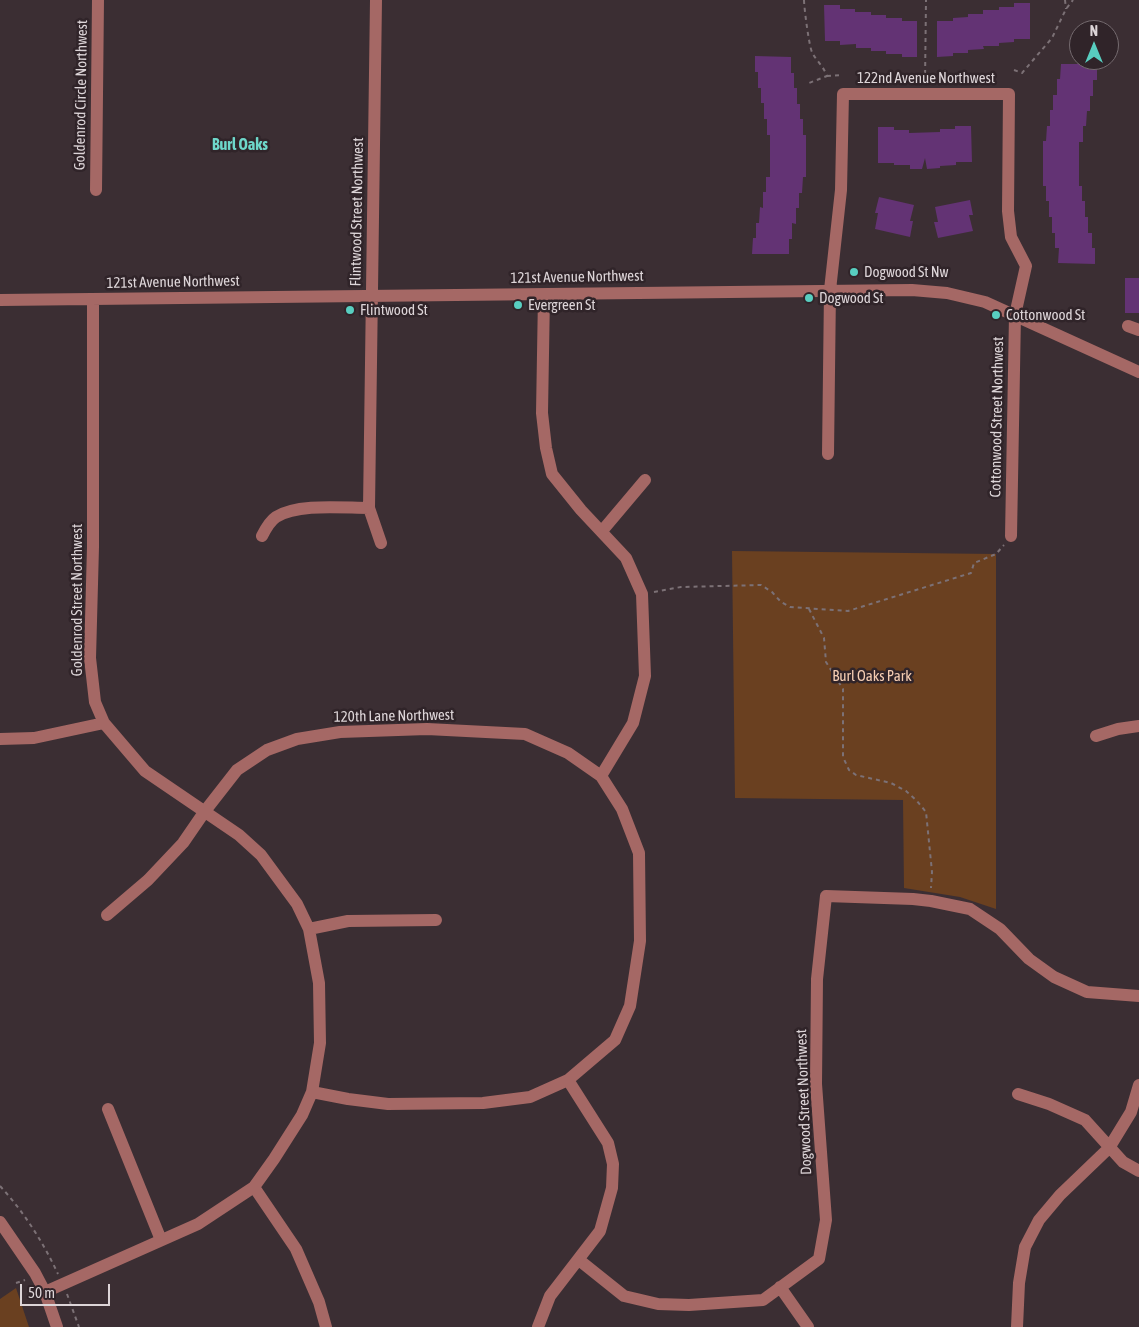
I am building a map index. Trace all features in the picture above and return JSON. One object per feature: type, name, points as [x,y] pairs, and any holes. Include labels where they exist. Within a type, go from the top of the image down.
[{"type":"street","name":"Goldenrod Circle Northwest","points":[[96,190],[98,0]]},
{"type":"street","name":"Flintwood Street Northwest","points":[[376,0],[369,508],[381,543]]},
{"type":"street","name":"122nd Avenue Northwest","points":[[830,290],[841,190],[843,94],[1008,94]]},
{"type":"street","name":"Cottonwood Street Northwest","points":[[1008,94],[1008,210],[1011,237],[1026,266],[1015,315],[1011,536]]},
{"type":"street","points":[[828,454],[830,290]]},
{"type":"street","name":"121st Avenue Northwest","points":[[0,300],[912,290],[947,293],[984,302],[1139,372]]},
{"type":"street","points":[[312,1092],[388,1104],[483,1103],[530,1097],[568,1080],[614,1040],[630,1006],[640,941],[639,853],[622,809],[601,776],[633,723],[644,676],[642,594],[626,558],[552,474],[546,448],[542,413],[544,294]]},
{"type":"street","name":"Goldenrod Street Northwest","points":[[45,1292],[198,1224],[254,1187],[302,1116],[312,1092],[320,1043],[319,983],[309,928],[297,904],[261,855],[239,835],[145,771],[104,723],[95,702],[90,658],[93,547],[93,299]]},
{"type":"street","points":[[602,531],[645,480]]},
{"type":"street","points":[[262,536],[275,518],[290,511],[314,508],[369,508]]},
{"type":"street","points":[[0,738],[34,738],[104,723]]},
{"type":"street","points":[[1096,736],[1118,729],[1139,726]]},
{"type":"street","name":"120th Lane Northwest","points":[[107,915],[148,880],[183,843],[237,770],[267,750],[298,739],[340,732],[427,729],[525,734],[568,753],[601,776]]},
{"type":"street","name":"Dogwood Street Northwest","points":[[579,1260],[624,1296],[658,1304],[708,1305],[763,1300],[819,1259],[826,1220],[816,1084],[817,979],[826,896],[931,901]]},
{"type":"street","points":[[931,901],[970,909],[1000,929],[1030,959],[1054,977],[1088,992],[1139,996]]},
{"type":"street","points":[[309,928],[348,922],[436,920]]},
{"type":"street","points":[[538,1327],[550,1296],[600,1231],[612,1188],[613,1164],[608,1143],[568,1080]]},
{"type":"street","points":[[1017,1327],[1018,1283],[1025,1247],[1039,1220],[1060,1195],[1109,1148],[1131,1112],[1139,1085]]},
{"type":"street","points":[[1018,1094],[1049,1104],[1085,1120],[1123,1162],[1139,1171]]},
{"type":"street","points":[[108,1109],[161,1240]]},
{"type":"street","points":[[254,1187],[296,1248],[319,1302],[326,1327]]},
{"type":"street","points":[[0,1222],[35,1273],[45,1292],[58,1327]]},
{"type":"street","points":[[780,1287],[808,1327]]},
{"type":"path","points":[[804,0],[810,49],[814,57],[823,66],[827,76]]},
{"type":"path","points":[[924,94],[926,0]]},
{"type":"path","points":[[1065,0],[1066,8]]},
{"type":"path","points":[[1014,70],[1022,73],[1052,38],[1066,8],[1073,0]]},
{"type":"path","points":[[809,83],[827,76],[842,75]]},
{"type":"path","points":[[642,594],[681,587],[761,585],[790,608],[848,611],[972,573],[974,563],[996,554],[1011,536]]},
{"type":"path","points":[[809,609],[824,638],[826,662],[843,689],[843,758],[849,770],[856,775],[891,783],[906,791],[926,812],[932,872],[931,901]]},
{"type":"path","points":[[0,1186],[13,1200],[32,1227],[58,1276]]},
{"type":"path","points":[[67,1292],[79,1327]]},
{"type":"green space","name":"Burl Oaks Park","points":[[732,551],[996,554],[996,909],[960,897],[904,888],[903,800],[735,798]]},
{"type":"green space","points":[[16,1288],[29,1327],[0,1327],[0,1299]]},
{"type":"building","points":[[1014,3],[1030,3],[1030,39],[1014,39],[1014,42],[999,43],[999,46],[983,46],[984,49],[968,50],[968,53],[953,53],[953,56],[937,57],[937,21],[953,21],[953,18],[968,17],[968,14],[983,14],[983,10],[999,10],[999,7],[1014,7]]},
{"type":"building","points":[[824,5],[840,5],[840,9],[855,9],[855,12],[871,12],[871,15],[886,15],[886,18],[902,18],[902,21],[917,21],[917,57],[902,57],[902,54],[886,54],[886,51],[871,51],[871,48],[856,48],[856,44],[840,45],[840,41],[825,41]]},
{"type":"building","points":[[755,56],[791,57],[791,73],[794,73],[794,88],[797,88],[797,104],[800,104],[800,119],[803,119],[803,135],[806,135],[806,177],[803,177],[802,193],[799,193],[799,208],[796,208],[796,224],[792,223],[792,239],[789,239],[789,254],[752,254],[753,238],[756,238],[756,223],[759,223],[760,207],[763,208],[763,192],[766,192],[766,177],[770,177],[770,135],[767,135],[767,119],[764,119],[764,103],[761,103],[761,88],[758,88]]},
{"type":"building","points":[[1061,64],[1069,64],[1069,70],[1097,70],[1097,80],[1093,80],[1093,96],[1090,96],[1090,111],[1087,111],[1086,126],[1083,126],[1083,142],[1079,142],[1079,186],[1082,186],[1082,201],[1085,201],[1088,233],[1092,233],[1092,248],[1095,248],[1095,264],[1058,263],[1059,248],[1055,248],[1055,233],[1052,233],[1052,217],[1049,217],[1049,201],[1046,201],[1046,186],[1043,186],[1043,141],[1046,141],[1047,126],[1050,126],[1050,110],[1053,110],[1053,95],[1057,95],[1057,79],[1060,79]]},
{"type":"building","points":[[955,126],[971,126],[972,162],[956,162],[956,165],[927,169],[925,158],[922,169],[910,169],[910,165],[878,163],[878,127],[894,127],[894,130],[909,130],[909,133],[940,132],[940,129],[955,129]]},
{"type":"building","points":[[879,197],[914,205],[910,221],[913,221],[910,237],[875,229],[878,213],[875,213]]},
{"type":"building","points":[[970,200],[973,215],[969,215],[973,231],[938,238],[934,222],[938,222],[935,207]]},
{"type":"building","points":[[1125,278],[1139,278],[1139,313],[1125,313]]},
{"type":"place","name":"Dogwood St Nw","points":[[854,272]]},
{"type":"place","name":"Dogwood St","points":[[809,298]]},
{"type":"place","name":"Evergreen St","points":[[518,305]]},
{"type":"place","name":"Flintwood St","points":[[350,310]]},
{"type":"place","name":"Cottonwood St","points":[[996,315]]},
{"type":"district","name":"Burl Oaks","points":[[240,145]]}]
